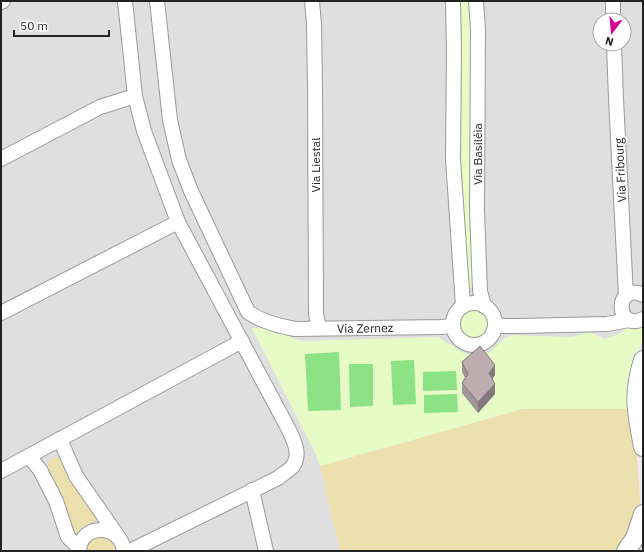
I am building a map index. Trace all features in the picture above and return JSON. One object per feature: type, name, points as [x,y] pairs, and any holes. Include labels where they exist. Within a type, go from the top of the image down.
[{"type":"street","points":[[125,1],[136,96],[144,131],[178,222],[289,430],[296,446],[297,453],[293,466],[278,478],[130,551]]},
{"type":"street","name":"Via Zernez","points":[[157,1],[170,120],[179,160],[248,312],[256,317],[279,326],[295,329],[452,326]]},
{"type":"street","name":"Via Liestal","points":[[312,1],[315,87],[316,314],[319,328]]},
{"type":"street","name":"Via Basiléia","points":[[452,1],[454,49],[453,159],[463,306]]},
{"type":"street","name":"Via Basiléia","points":[[476,1],[478,30],[478,254],[480,291],[484,306]]},
{"type":"street","points":[[613,1],[613,12]]},
{"type":"street","name":"Via Fribourg","points":[[614,52],[626,296],[621,304],[621,309],[625,317],[636,319]]},
{"type":"street","points":[[1,159],[100,107],[136,96]]},
{"type":"street","points":[[1,313],[178,222]]},
{"type":"street","points":[[626,296],[635,292],[643,295]]},
{"type":"street","points":[[474,303],[484,306],[489,310],[494,319],[495,324],[492,335],[488,340],[477,345],[466,344],[460,341],[456,337],[452,326],[455,314],[463,306],[468,304],[474,303]]},
{"type":"street","points":[[495,324],[503,326],[607,324],[636,319]]},
{"type":"street","points":[[1,471],[242,341]]},
{"type":"street","points":[[643,360],[637,388],[643,447]]},
{"type":"street","points":[[60,439],[76,476],[121,541],[124,551]]},
{"type":"street","points":[[29,456],[40,470],[56,501],[68,537],[79,550]]},
{"type":"street","points":[[252,490],[266,551]]},
{"type":"street","points":[[626,551],[635,538],[643,514]]},
{"type":"street","points":[[79,550],[81,542],[91,532],[104,530],[117,535]]},
{"type":"shaded area","points":[[1,1],[643,1],[643,339],[630,371],[627,409],[522,409],[320,466],[340,551],[1,551]]},
{"type":"shaded area","points":[[522,409],[632,410],[640,502],[637,516],[619,551],[340,551],[320,466]]},
{"type":"shaded area","points":[[57,457],[59,458],[75,488],[98,520],[75,533],[60,492],[47,466],[47,462]]},
{"type":"shaded area","points":[[98,536],[108,536],[119,551],[85,551],[90,542]]},
{"type":"green space","points":[[458,1],[470,1],[472,26],[473,287],[466,289],[460,175]]},
{"type":"green space","points":[[478,308],[485,310],[490,315],[492,325],[490,335],[485,340],[472,342],[465,340],[460,335],[458,322],[460,315],[465,310]]},
{"type":"green space","points":[[643,322],[643,339],[630,371],[627,409],[522,409],[320,466],[316,455],[252,328],[269,328],[301,341],[438,337],[459,351],[471,356],[489,353],[504,339],[512,335],[572,337],[590,332],[605,339]]},
{"type":"green space","points":[[339,352],[341,410],[308,411],[305,354]]},
{"type":"green space","points":[[414,360],[416,404],[393,405],[391,361]]},
{"type":"green space","points":[[349,364],[373,364],[373,406],[350,407]]},
{"type":"green space","points":[[456,371],[457,390],[423,391],[423,372]]},
{"type":"green space","points":[[457,394],[458,412],[424,413],[424,395]]},
{"type":"building","points":[[480,346],[495,365],[489,373],[495,384],[478,402],[462,383],[468,374],[462,362]]}]
